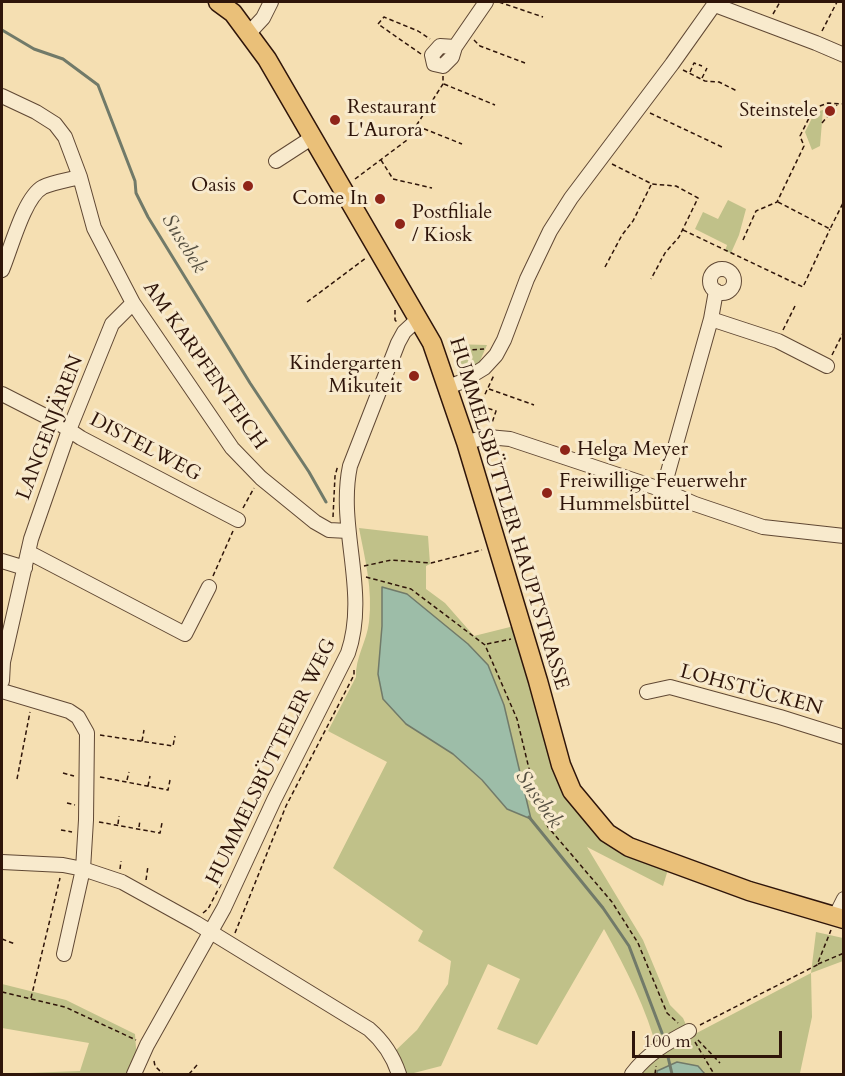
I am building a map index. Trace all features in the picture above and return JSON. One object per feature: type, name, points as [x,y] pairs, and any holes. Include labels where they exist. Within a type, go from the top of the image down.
[{"type":"main road","name":"HUMMELSBÜTTLER HAUPTSTRASSE","points":[[218,2],[233,13],[267,59],[419,318],[435,351],[498,546],[561,765],[572,791],[607,833],[629,847],[749,891],[839,918]]},
{"type":"street","points":[[249,33],[263,18],[271,2]]},
{"type":"street","points":[[455,47],[440,46],[432,55],[438,65],[452,57],[455,47],[486,2]]},
{"type":"street","points":[[448,387],[484,368],[498,352],[541,248],[571,198],[672,64],[710,5],[843,55]]},
{"type":"street","name":"AM KARPFENTEICH","points":[[2,96],[55,124],[65,137],[80,177],[94,228],[133,303],[232,448],[261,478],[315,522],[329,530],[348,531]]},
{"type":"street","points":[[276,161],[313,137]]},
{"type":"street","points":[[2,270],[28,204],[35,194],[44,187],[80,177]]},
{"type":"street","points":[[663,490],[711,319],[716,291]]},
{"type":"street","name":"LANGENJÄREN","points":[[2,681],[3,662],[28,552],[69,430],[112,324],[133,303]]},
{"type":"street","name":"HUMMELSBÜTTELER WEG","points":[[138,1072],[147,1045],[211,933],[274,800],[348,653],[355,627],[359,573],[348,531],[346,492],[355,450],[398,343],[404,332],[419,318]]},
{"type":"street","points":[[711,319],[778,341],[826,366]]},
{"type":"street","name":"DISTELWEG","points":[[2,394],[238,520]]},
{"type":"street","points":[[466,442],[488,437],[510,439],[663,490],[694,504],[763,527],[843,536]]},
{"type":"street","points":[[28,552],[185,634],[208,587]]},
{"type":"street","points":[[2,561],[25,568]]},
{"type":"street","name":"LOHSTÜCKEN","points":[[647,692],[670,687],[843,737]]},
{"type":"street","points":[[2,691],[69,711],[78,717],[87,733],[83,869],[64,954]]},
{"type":"street","points":[[2,862],[63,865],[83,869],[105,875],[144,894],[369,1029],[390,1052],[399,1074]]},
{"type":"street","points":[[839,918],[843,899]]},
{"type":"street","points":[[632,1074],[641,1062],[684,1027]]},
{"type":"path","points":[[499,2],[543,17]]},
{"type":"path","points":[[767,25],[780,2]]},
{"type":"path","points":[[816,43],[837,2]]},
{"type":"path","points":[[342,188],[407,140],[443,84],[438,65],[378,24],[384,17],[418,31],[440,46]]},
{"type":"path","points":[[480,46],[525,63]]},
{"type":"path","points":[[688,73],[694,63],[702,66]]},
{"type":"path","points":[[672,64],[701,79],[719,82],[737,92]]},
{"type":"path","points":[[701,79],[706,68]]},
{"type":"path","points":[[443,84],[495,105]]},
{"type":"path","points":[[743,240],[756,211],[777,202],[804,146],[800,136],[814,108],[828,103],[843,104]]},
{"type":"path","points":[[822,123],[837,105]]},
{"type":"path","points":[[639,108],[722,147]]},
{"type":"path","points":[[416,126],[462,144]]},
{"type":"path","points":[[381,159],[393,179],[432,188]]},
{"type":"path","points":[[600,159],[652,184],[676,186],[698,198],[682,230],[665,253],[651,279]]},
{"type":"path","points":[[605,267],[652,184]]},
{"type":"path","points":[[682,230],[803,287],[843,201]]},
{"type":"path","points":[[777,202],[830,229]]},
{"type":"path","points":[[307,302],[377,249]]},
{"type":"path","points":[[778,341],[795,306]]},
{"type":"path","points":[[826,366],[843,331]]},
{"type":"path","points":[[435,351],[498,352],[500,362],[480,405],[472,412]]},
{"type":"path","points":[[843,354],[843,361]]},
{"type":"path","points":[[488,389],[534,405]]},
{"type":"path","points":[[480,405],[496,411],[488,437]]},
{"type":"path","points":[[208,587],[250,494]]},
{"type":"path","points":[[359,573],[391,560],[431,563],[498,546]]},
{"type":"path","points":[[359,573],[411,590],[485,645],[517,719],[539,810],[548,826],[612,902],[638,943],[657,984],[667,1013],[720,1063]]},
{"type":"path","points":[[485,645],[524,636]]},
{"type":"path","points":[[17,779],[32,701]]},
{"type":"path","points":[[142,741],[144,730]]},
{"type":"path","points":[[87,733],[173,746],[175,736]]},
{"type":"path","points":[[127,782],[129,772]]},
{"type":"path","points":[[87,774],[168,790],[170,780]]},
{"type":"path","points":[[148,786],[150,776]]},
{"type":"path","points":[[118,825],[119,816]]},
{"type":"path","points":[[139,829],[141,819]]},
{"type":"path","points":[[86,820],[160,833],[162,823]]},
{"type":"path","points":[[31,999],[63,865]]},
{"type":"path","points":[[144,894],[148,866]]},
{"type":"path","points":[[201,914],[208,909],[223,881]]},
{"type":"path","points":[[817,965],[839,918]]},
{"type":"path","points":[[2,939],[15,944]]},
{"type":"path","points":[[684,1027],[843,953]]},
{"type":"path","points":[[2,992],[65,1007],[147,1045]]},
{"type":"path","points":[[701,1053],[714,1074]]},
{"type":"path","points":[[153,1059],[155,1066],[163,1074]]},
{"type":"path","points":[[189,1074],[198,1064]]},
{"type":"green space","points":[[823,110],[820,146],[812,150],[805,132],[815,112]]},
{"type":"green space","points":[[728,200],[746,209],[731,253],[725,251],[727,245],[695,229],[703,212],[718,219]]},
{"type":"green space","points":[[452,344],[487,345],[479,363],[462,372]]},
{"type":"green space","points":[[359,528],[428,536],[430,564],[426,566],[426,589],[445,603],[474,636],[518,625],[551,734],[606,835],[670,863],[663,886],[587,847],[643,940],[670,1005],[683,1018],[691,1036],[811,973],[812,1017],[800,1073],[806,1074],[705,1074],[703,1070],[677,1062],[657,1071],[657,1074],[640,1074],[658,1053],[642,1005],[604,929],[537,1045],[497,1029],[520,979],[488,964],[441,1066],[402,1074],[393,1053],[417,1030],[448,984],[451,961],[418,941],[423,931],[333,868],[387,762],[328,731],[356,677],[357,663],[368,629],[369,586]],"holes":[[[382,587],[488,665],[504,705],[530,819],[507,809],[453,754],[406,724],[382,626]]]},
{"type":"green space","points":[[816,932],[843,938],[843,961],[811,973]]},
{"type":"green space","points":[[2,984],[66,1000],[135,1034],[137,1062],[132,1074],[2,1074],[80,1071],[89,1043],[2,1028]]},
{"type":"shaded area","points":[[382,587],[407,594],[468,644],[488,665],[504,705],[531,819],[507,809],[482,780],[453,754],[406,724],[383,699],[378,674]]},
{"type":"shaded area","points":[[677,1062],[698,1066],[705,1074],[657,1074],[657,1071]]},
{"type":"waterway","name":"Susebek","points":[[2,30],[34,49],[63,59],[98,85],[135,181],[136,193],[148,217],[326,502]]},
{"type":"waterway","name":"Susebek","points":[[529,817],[603,908],[629,946],[662,1033]]},
{"type":"waterway","name":"Susebek","points":[[668,1057],[672,1074]]},
{"type":"place","name":"Steinstele","points":[[830,111]]},
{"type":"place","name":"Restaurant L'Aurora","points":[[335,120]]},
{"type":"place","name":"Oasis","points":[[248,186]]},
{"type":"place","name":"Come In","points":[[380,199]]},
{"type":"place","name":"Postfiliale / Kiosk","points":[[400,224]]},
{"type":"place","name":"Kindergarten Mikuteit","points":[[414,376]]},
{"type":"place","name":"Helga Meyer","points":[[565,450]]},
{"type":"place","name":"Freiwillige Feuerwehr Hummelsbüttel","points":[[547,493]]}]
